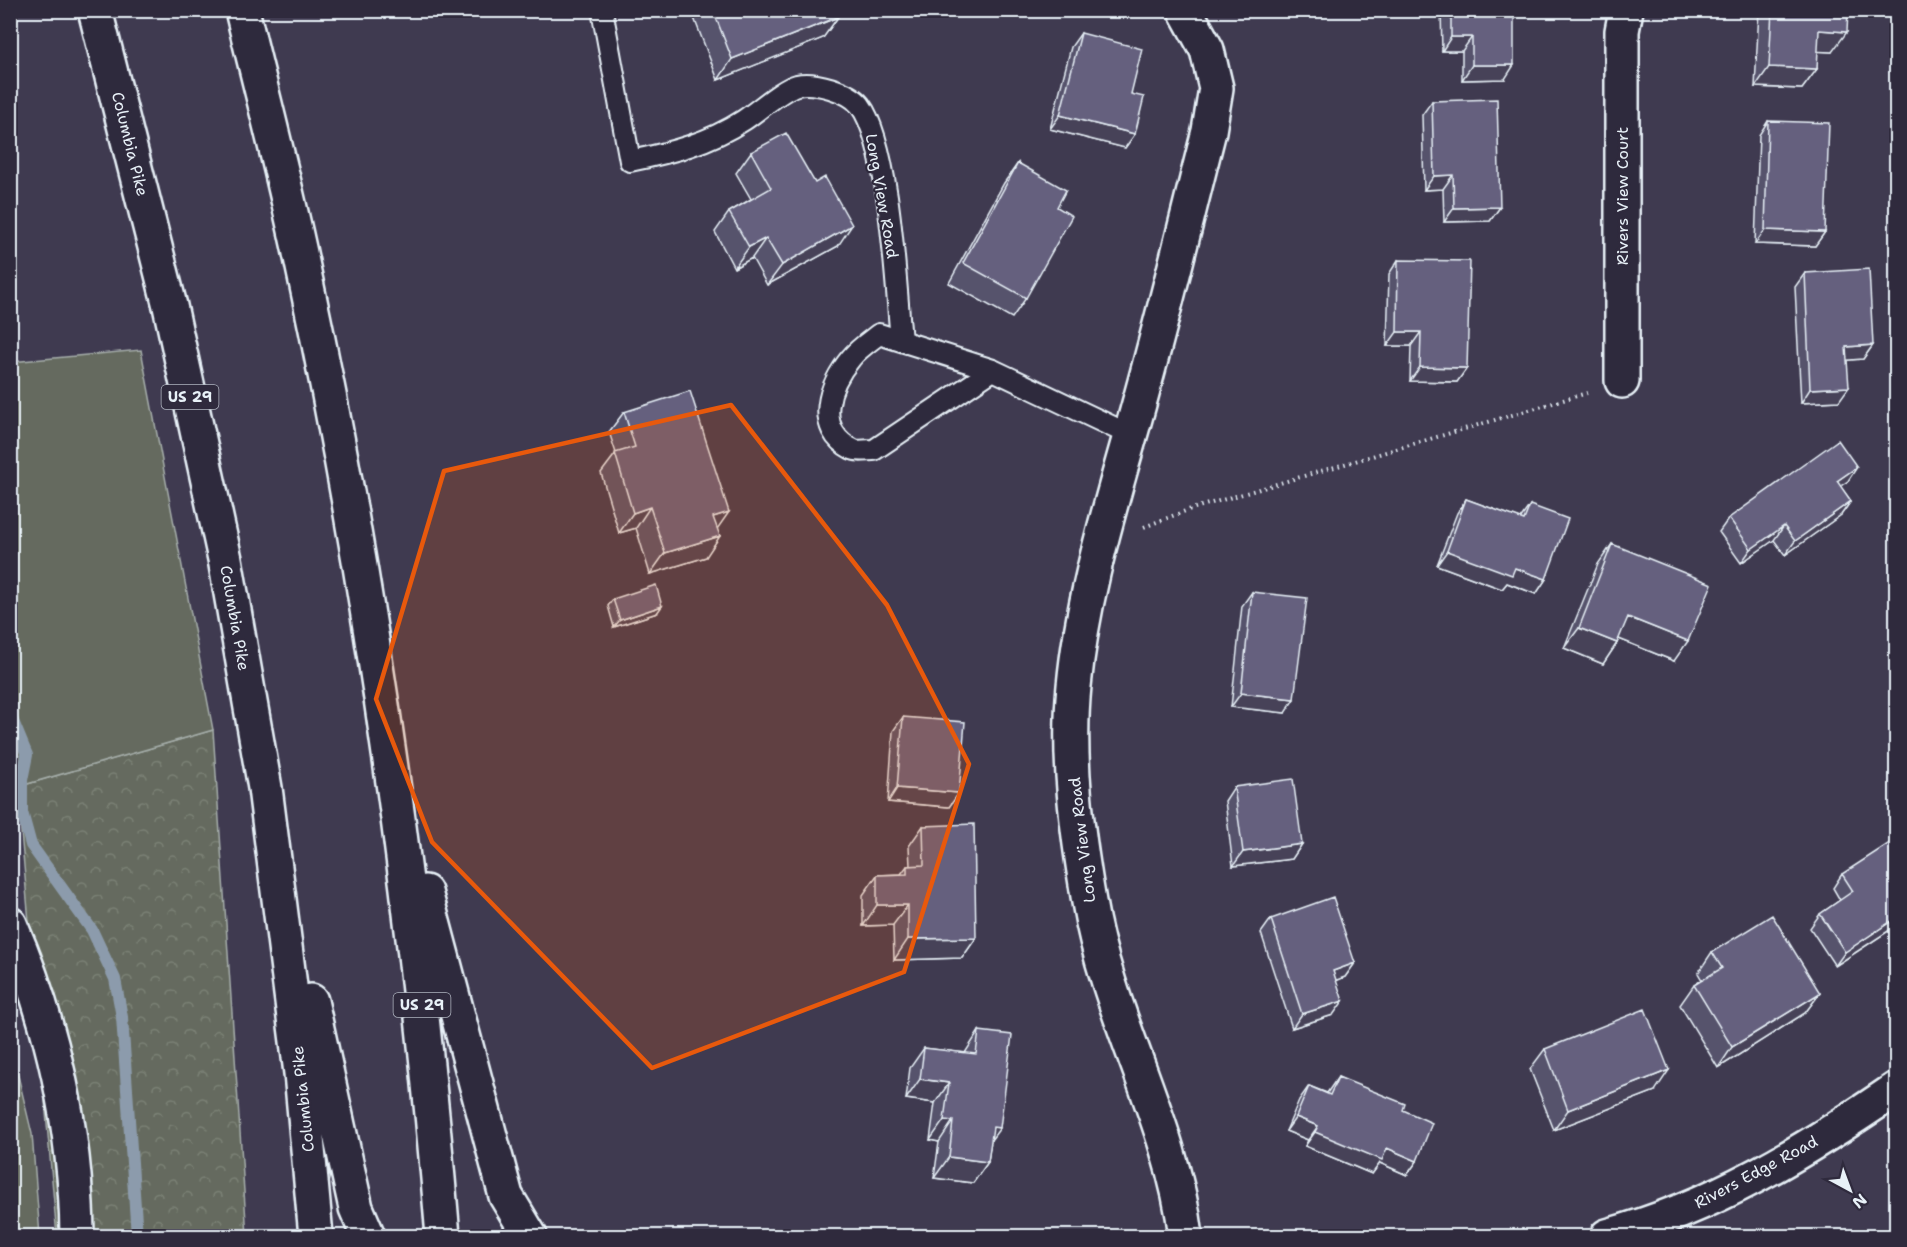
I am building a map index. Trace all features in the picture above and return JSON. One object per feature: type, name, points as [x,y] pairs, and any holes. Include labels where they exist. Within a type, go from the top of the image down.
[{"type":"main road","name":"Columbia Pike","points":[[96,10],[170,306],[225,559],[265,788],[301,1073],[316,1236]]},
{"type":"main road","name":"US 29","points":[[242,10],[304,271],[354,533],[393,775],[428,1059],[443,1236]]},
{"type":"main road","name":"Long View Road","points":[[1185,10],[1207,50],[1216,88],[1209,131],[1130,435],[1092,568],[1074,687],[1073,760],[1089,904],[1113,993],[1163,1139],[1184,1218],[1186,1236]]},
{"type":"main road","name":"Rivers View Court","points":[[1622,381],[1622,31],[1626,10]]},
{"type":"main road","points":[[393,775],[506,1196],[530,1236]]},
{"type":"main road","points":[[265,788],[356,1208],[368,1236]]},
{"type":"main road","points":[[10,924],[43,1012],[68,1118],[76,1236]]},
{"type":"main road","name":"Rivers Edge Road","points":[[1606,1236],[1699,1204],[1759,1174],[1851,1120],[1896,1089]]},
{"type":"lane","name":"Long View Road","points":[[602,10],[630,161],[673,153],[714,137],[743,121],[797,85],[828,87],[848,94],[860,105],[875,137],[889,222],[901,341]]},
{"type":"lane","points":[[993,370],[874,450],[853,451],[835,436],[826,411],[833,384],[851,357],[879,334],[993,370],[1130,435]]},
{"type":"path","points":[[1137,532],[1145,525],[1188,510],[1541,408],[1622,381]]},
{"type":"highlighted area","points":[[731,405],[887,605],[969,764],[904,972],[652,1068],[432,842],[376,699],[444,471]]},
{"type":"green space","points":[[141,350],[213,730],[17,787],[10,776],[11,362]]},
{"type":"green space","points":[[213,730],[247,1236],[57,1236],[17,787]]},
{"type":"green space","points":[[10,1042],[32,1134],[40,1236],[11,1236]]},
{"type":"building","points":[[713,10],[835,10],[838,17],[732,59]]},
{"type":"building","points":[[1451,10],[1514,10],[1514,65],[1472,65],[1472,37],[1451,37]]},
{"type":"building","points":[[1772,10],[1848,10],[1847,32],[1819,30],[1817,69],[1769,67]]},
{"type":"building","points":[[1081,33],[1142,49],[1131,94],[1144,97],[1135,134],[1060,115]]},
{"type":"building","points":[[1497,99],[1500,207],[1454,208],[1453,175],[1434,176],[1432,101]]},
{"type":"building","points":[[1768,121],[1829,123],[1825,232],[1765,230]]},
{"type":"building","points":[[786,133],[815,183],[825,177],[852,225],[782,265],[766,238],[749,247],[729,212],[771,188],[751,152]]},
{"type":"building","points":[[1018,163],[1066,190],[1057,207],[1072,216],[1026,298],[963,263]]},
{"type":"building","points":[[1398,260],[1470,261],[1467,368],[1420,367],[1421,332],[1397,332]]},
{"type":"building","points":[[1869,269],[1873,345],[1846,347],[1849,387],[1810,389],[1805,273]]},
{"type":"building","points":[[690,391],[729,512],[713,517],[720,536],[665,553],[650,507],[633,513],[615,453],[635,447],[624,412]]},
{"type":"building","points":[[1838,440],[1857,467],[1837,481],[1851,501],[1795,541],[1784,526],[1751,549],[1729,518]]},
{"type":"building","points":[[1466,499],[1524,520],[1530,505],[1568,519],[1546,579],[1515,568],[1512,575],[1447,551]]},
{"type":"building","points":[[1612,544],[1712,584],[1688,641],[1628,617],[1617,643],[1579,628]]},
{"type":"building","points":[[656,585],[662,606],[620,620],[613,599]]},
{"type":"building","points":[[1252,592],[1307,598],[1294,699],[1241,693]]},
{"type":"building","points":[[903,717],[965,722],[959,793],[897,788]]},
{"type":"building","points":[[1293,779],[1302,844],[1243,852],[1234,787]]},
{"type":"building","points":[[974,824],[976,938],[908,939],[908,905],[877,905],[877,875],[907,874],[907,866],[924,865],[923,826]]},
{"type":"building","points":[[1896,839],[1896,918],[1845,952],[1820,914],[1853,891],[1842,874]]},
{"type":"building","points":[[1333,897],[1355,963],[1333,971],[1343,1001],[1302,1014],[1271,919]]},
{"type":"building","points":[[1772,915],[1820,993],[1732,1047],[1694,985],[1722,968],[1712,952]]},
{"type":"building","points":[[1645,1009],[1669,1070],[1568,1110],[1545,1049]]},
{"type":"building","points":[[979,1031],[1012,1035],[1000,1128],[993,1127],[988,1162],[949,1157],[953,1121],[944,1120],[949,1083],[920,1079],[924,1048],[976,1054]]},
{"type":"building","points":[[1338,1077],[1405,1104],[1403,1110],[1432,1123],[1417,1161],[1387,1148],[1382,1160],[1315,1132],[1318,1126],[1296,1117],[1309,1086],[1330,1095]]},
{"type":"building","points":[[1896,1225],[1896,1236],[1881,1236]]},
{"type":"waterway","points":[[10,714],[27,755],[22,780],[22,812],[31,845],[92,930],[115,979],[122,1017],[137,1236]]}]
